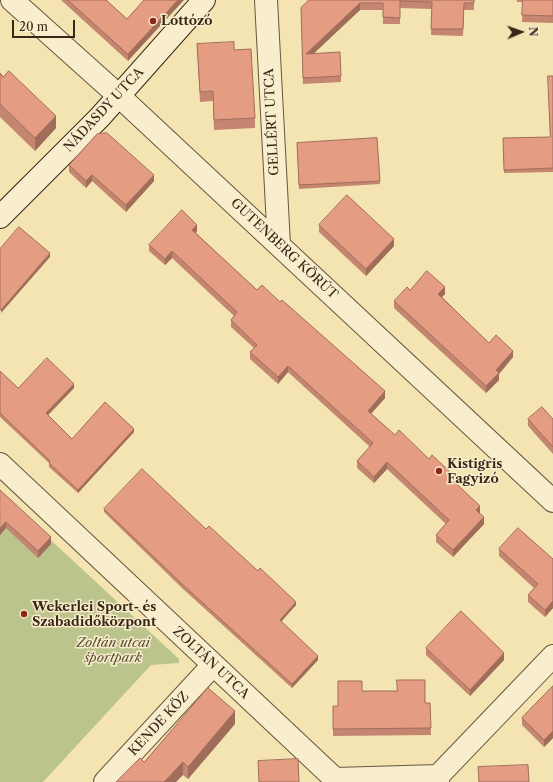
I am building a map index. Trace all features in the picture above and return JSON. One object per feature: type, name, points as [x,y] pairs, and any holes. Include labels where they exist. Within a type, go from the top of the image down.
[{"type":"street","name":"GUTENBERG KÖRÚT","points":[[12,0],[119,96],[553,501]]},
{"type":"street","name":"NÁDASDY UTCA","points":[[0,217],[119,96],[204,0]]},
{"type":"street","name":"GELLÉRT UTCA","points":[[266,0],[279,245]]},
{"type":"street","name":"ZOLTÁN UTCA","points":[[0,464],[335,780]]},
{"type":"street","points":[[335,780],[438,779],[553,656]]},
{"type":"street","name":"KENDE KÖZ","points":[[105,782],[213,665]]},
{"type":"green space","name":"Zoltán utcai sportpark","points":[[0,493],[179,659],[179,663],[151,665],[43,782],[0,782]]},
{"type":"building","points":[[68,0],[106,0],[127,19],[144,0],[178,0],[128,54]]},
{"type":"building","points":[[309,0],[474,0],[474,3],[464,3],[463,29],[431,29],[432,2],[400,1],[400,18],[383,17],[383,3],[360,3],[306,54],[340,52],[341,76],[303,78],[301,8]]},
{"type":"building","points":[[523,0],[553,0],[553,16],[522,15]]},
{"type":"building","points":[[234,42],[234,50],[251,49],[255,118],[214,120],[213,91],[200,92],[197,44]]},
{"type":"building","points":[[9,71],[56,116],[35,138],[0,104],[0,73],[3,77]]},
{"type":"building","points":[[548,76],[553,76],[553,168],[504,170],[503,138],[550,137]]},
{"type":"building","points":[[107,133],[154,175],[126,205],[92,175],[86,181],[69,165],[97,134]]},
{"type":"building","points":[[377,138],[380,181],[299,185],[297,143]]},
{"type":"building","points":[[347,195],[394,239],[366,269],[319,225]]},
{"type":"building","points":[[182,210],[197,225],[192,230],[257,290],[262,285],[280,302],[282,300],[385,391],[368,411],[395,435],[399,430],[429,459],[432,455],[449,471],[446,474],[480,506],[476,510],[484,517],[453,550],[436,535],[449,520],[387,462],[374,477],[357,461],[373,443],[288,366],[278,377],[250,352],[257,345],[231,320],[237,312],[172,251],[165,259],[149,245]]},
{"type":"building","points":[[19,227],[50,253],[1,310],[0,249]]},
{"type":"building","points":[[427,271],[445,287],[438,294],[489,343],[496,335],[513,351],[496,370],[499,373],[486,386],[394,301],[407,287],[410,290]]},
{"type":"building","points":[[47,358],[74,384],[46,413],[72,439],[105,402],[134,429],[78,490],[0,413],[0,371],[18,388]]},
{"type":"building","points":[[542,407],[553,419],[553,447],[528,419]]},
{"type":"building","points":[[142,469],[206,529],[209,526],[258,571],[260,568],[296,602],[280,620],[318,656],[292,684],[182,584],[104,509]]},
{"type":"building","points":[[0,490],[51,537],[38,551],[6,522],[0,528]]},
{"type":"building","points":[[518,528],[553,559],[553,601],[545,610],[528,595],[538,584],[499,549]]},
{"type":"building","points":[[461,611],[504,653],[470,690],[426,648]]},
{"type":"building","points":[[397,680],[425,680],[425,703],[430,703],[431,728],[333,729],[333,706],[338,706],[338,681],[362,681],[362,691],[397,691]]},
{"type":"building","points":[[553,686],[553,731],[544,740],[522,718]]},
{"type":"building","points":[[208,688],[235,711],[188,767],[183,762],[164,782],[116,782],[140,758],[144,762]]},
{"type":"building","points":[[298,759],[299,782],[259,782],[258,761]]},
{"type":"building","points":[[528,765],[529,782],[479,782],[478,767]]},
{"type":"place","name":"Lottózó","points":[[153,21]]},
{"type":"place","name":"Kistigris Fagyizó","points":[[439,471]]},
{"type":"place","name":"Wekerlei Sport- és Szabadidőközpont","points":[[24,614]]}]
